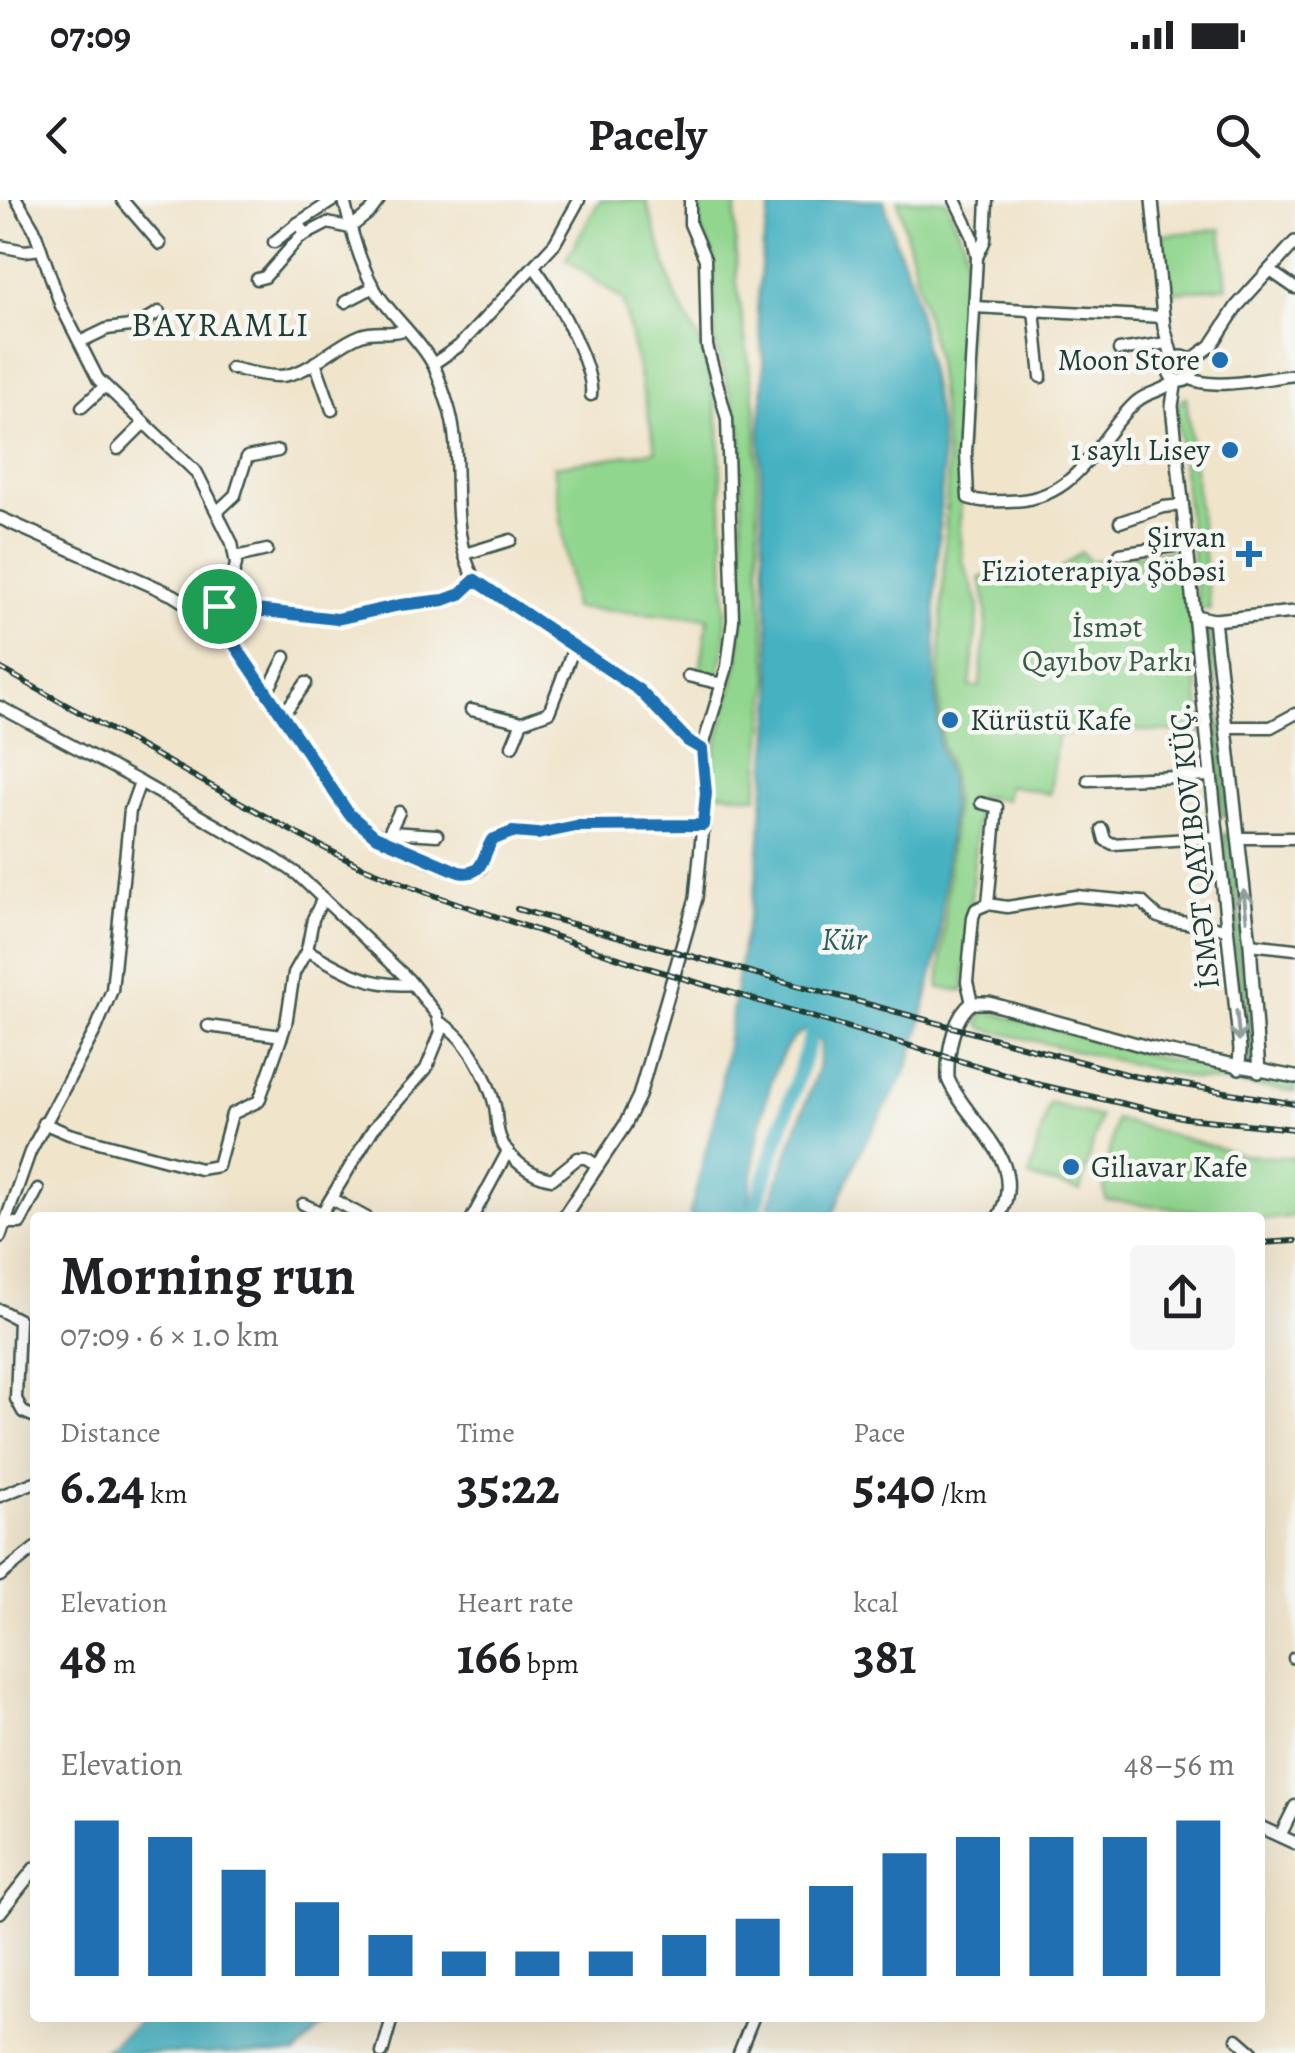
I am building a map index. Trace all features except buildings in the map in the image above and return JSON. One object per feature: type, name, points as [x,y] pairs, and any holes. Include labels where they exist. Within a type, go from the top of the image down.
[{"type":"street","points":[[17,200],[42,249],[56,296],[104,387],[196,472],[218,512],[236,557],[232,580],[209,618]]},
{"type":"street","points":[[122,200],[160,244]]},
{"type":"street","points":[[274,242],[334,200]]},
{"type":"street","points":[[344,200],[350,228],[374,287],[433,364],[449,408],[454,434],[454,487],[466,554],[475,580],[639,690],[688,741],[702,749]]},
{"type":"street","points":[[350,228],[379,200]]},
{"type":"street","points":[[433,364],[460,346],[556,243],[578,200]]},
{"type":"street","points":[[567,1212],[625,1125],[646,1076],[696,898],[706,793],[702,749],[732,645],[727,419],[707,346],[706,259],[690,224],[690,200]]},
{"type":"street","points":[[955,200],[977,256],[968,498],[1016,501],[1060,488],[1084,469],[1138,399],[1168,388],[1182,379],[1193,370],[1190,361],[1182,357],[1173,360],[1169,368],[1182,379],[1199,383],[1295,375]]},
{"type":"street","points":[[977,256],[985,240],[986,200]]},
{"type":"street","points":[[1152,200],[1163,318],[1173,360]]},
{"type":"street","points":[[298,223],[306,234]]},
{"type":"street","points":[[257,279],[266,277],[289,247],[306,234],[328,223],[350,228]]},
{"type":"street","points":[[1190,361],[1211,346],[1237,306],[1295,242]]},
{"type":"street","points":[[0,246],[25,251],[42,249]]},
{"type":"street","points":[[534,267],[553,292],[593,384],[591,395]]},
{"type":"street","points":[[1269,270],[1295,288]]},
{"type":"street","points":[[346,302],[374,287]]},
{"type":"street","points":[[974,307],[1163,318]]},
{"type":"street","points":[[1034,310],[1041,377]]},
{"type":"street","points":[[80,342],[107,329],[138,325],[159,312]]},
{"type":"street","points":[[231,368],[282,376],[363,334],[406,329]]},
{"type":"street","points":[[1119,350],[1167,343]]},
{"type":"street","points":[[315,362],[332,410]]},
{"type":"street","points":[[1182,379],[1172,406],[1240,1068]]},
{"type":"street","points":[[82,407],[104,387]]},
{"type":"street","points":[[118,449],[143,424]]},
{"type":"street","points":[[218,512],[235,495],[248,457],[278,452]]},
{"type":"street","points":[[1120,522],[1164,507],[1183,505]]},
{"type":"street","points":[[0,518],[173,595],[209,618],[232,641],[349,814],[365,828],[467,873],[480,868],[492,840],[512,832],[538,834],[593,826],[703,825]]},
{"type":"street","points":[[466,554],[511,540]]},
{"type":"street","points":[[1120,554],[1187,544]]},
{"type":"street","points":[[236,557],[267,550]]},
{"type":"street","points":[[219,606],[337,619],[444,600],[460,594],[475,580]]},
{"type":"street","points":[[1195,616],[1214,620],[1295,612]]},
{"type":"street","points":[[1214,620],[1250,944],[1260,1072]]},
{"type":"street","points":[[471,710],[522,722],[552,710],[575,644]]},
{"type":"street","points":[[264,689],[272,683],[284,657]]},
{"type":"street","points":[[688,676],[722,684]]},
{"type":"street","points":[[282,716],[306,683]]},
{"type":"street","points":[[0,707],[275,859],[323,898],[412,984],[441,1024],[459,1036],[491,1095],[499,1134],[508,1152],[540,1177],[552,1179],[578,1158],[598,1166]]},
{"type":"street","points":[[1226,727],[1271,727],[1295,714]]},
{"type":"street","points":[[512,746],[522,722]]},
{"type":"street","points":[[1088,780],[1211,776]]},
{"type":"street","points":[[0,1237],[43,1124],[96,1029],[112,990],[130,810],[140,782]]},
{"type":"street","points":[[981,803],[998,807],[988,904]]},
{"type":"street","points":[[388,836],[399,812]]},
{"type":"street","points":[[1102,829],[1105,840],[1114,844],[1237,832],[1295,838]]},
{"type":"street","points":[[388,836],[437,835]]},
{"type":"street","points":[[972,1003],[968,982],[973,917],[976,909],[988,904],[1007,907],[1076,896],[1142,902],[1167,920],[1227,930]]},
{"type":"street","points":[[43,1124],[209,1170],[218,1166],[232,1114],[259,1101],[282,1036],[294,973],[307,950],[323,898]]},
{"type":"street","points":[[1250,944],[1295,949]]},
{"type":"street","points":[[307,950],[350,975],[372,982],[412,984]]},
{"type":"street","points":[[1001,1212],[1008,1198],[1006,1170],[987,1136],[952,1089],[948,1072],[961,1014],[972,1003],[989,1004],[1139,1045],[1295,1078]]},
{"type":"street","points":[[323,1212],[373,1129],[426,1069],[438,1045],[441,1024]]},
{"type":"street","points":[[208,1026],[282,1036]]},
{"type":"street","points":[[475,1212],[508,1152]]},
{"type":"street","points":[[7,1223],[14,1225],[25,1218],[38,1189]]},
{"type":"street","points":[[0,1198],[13,1201]]},
{"type":"street","points":[[332,1199],[356,1212]]},
{"type":"street","points":[[303,1204],[316,1212]]},
{"type":"street","points":[[0,1310],[19,1320],[16,1399],[22,1412],[30,1415]]},
{"type":"street","points":[[0,1496],[30,1484]]},
{"type":"street","points":[[0,1576],[30,1552]]},
{"type":"street","points":[[1280,1836],[1295,1806]]},
{"type":"street","points":[[1265,1830],[1295,1843]]},
{"type":"street","points":[[0,1912],[30,1874]]},
{"type":"street","points":[[382,2053],[391,2022]]},
{"type":"street","points":[[738,2053],[751,2022]]},
{"type":"street","points":[[1237,2039],[1254,2053]]},
{"type":"green space","points":[[600,200],[646,200],[675,295],[699,340],[711,381],[719,427],[726,607],[726,638],[719,676],[700,671],[708,618],[573,608],[554,466],[656,451],[623,300],[566,259]]},
{"type":"green space","points":[[699,200],[737,200],[737,284],[756,412],[759,567],[769,682],[757,797],[714,792],[714,755],[739,658],[743,600],[741,429],[715,344],[712,250],[699,229]]},
{"type":"green space","name":"İsmət Qayıbov Parkı","points":[[898,200],[946,200],[964,242],[968,271],[960,530],[963,561],[979,606],[970,687],[980,687],[986,633],[980,578],[1004,572],[1010,586],[1058,571],[1081,552],[1090,561],[1184,549],[1202,733],[1087,729],[1057,736],[1050,794],[1008,785],[1005,800],[979,796],[964,991],[939,988],[954,809],[951,774],[942,744],[939,687],[948,467],[935,355]]},
{"type":"green space","points":[[1221,229],[1227,287],[1168,293],[1162,235]]},
{"type":"green space","points":[[1186,397],[1210,609],[1198,609],[1176,405]]},
{"type":"green space","points":[[1200,623],[1210,625],[1230,815],[1222,816]]},
{"type":"green space","points":[[1232,833],[1255,1064],[1246,1063],[1223,834]]},
{"type":"green space","points":[[986,1011],[1164,1059],[1295,1084],[1295,1091],[1194,1079],[985,1029],[978,1023]]},
{"type":"green space","points":[[1049,1103],[1100,1117],[1080,1191],[1029,1177]]},
{"type":"green space","points":[[1115,1119],[1243,1155],[1295,1158],[1295,1216],[1265,1220],[1265,1212],[1200,1212],[1106,1200],[1104,1185]]},
{"type":"water","name":"Kür","points":[[772,200],[884,200],[913,285],[940,431],[943,470],[935,595],[936,691],[939,745],[948,775],[951,811],[938,952],[917,1039],[907,1070],[860,1152],[834,1212],[767,1212],[818,1068],[821,1044],[816,1032],[809,1029],[794,1038],[771,1083],[757,1143],[749,1212],[690,1212],[718,1103],[756,881],[773,698],[763,544],[760,433],[764,366],[757,310]]},
{"type":"water","points":[[138,2022],[327,2022],[296,2053],[102,2053]]},
{"type":"waterway","name":"Kür","points":[[754,1212],[819,1012]]},
{"type":"railway","points":[[0,668],[299,835],[358,865],[430,894],[645,967],[1041,1085],[1186,1118],[1295,1129]]},
{"type":"railway","points":[[517,909],[1133,1076],[1295,1104]]},
{"type":"railway","points":[[1265,1243],[1295,1241]]},
{"type":"place","name":"Moon Store","points":[[1220,360]]},
{"type":"place","name":"1 saylı Lisey","points":[[1230,450]]},
{"type":"place","name":"Şirvan Fizioterapiya Şöbəsi","points":[[1249,554]]},
{"type":"place","name":"Kürüstü Kafe","points":[[950,720]]},
{"type":"place","name":"Gilıavar Kafe","points":[[1071,1167]]},
{"type":"district","name":"BAYRAMLI","points":[[221,324]]},
{"type":"route","points":[[475,580],[639,690],[688,741],[702,749],[706,793],[703,825],[576,826],[538,834],[512,832],[492,840],[482,865],[472,873],[459,872],[375,836],[349,814],[232,641],[209,618],[219,606],[337,619],[444,600],[460,594],[475,580]]}]
